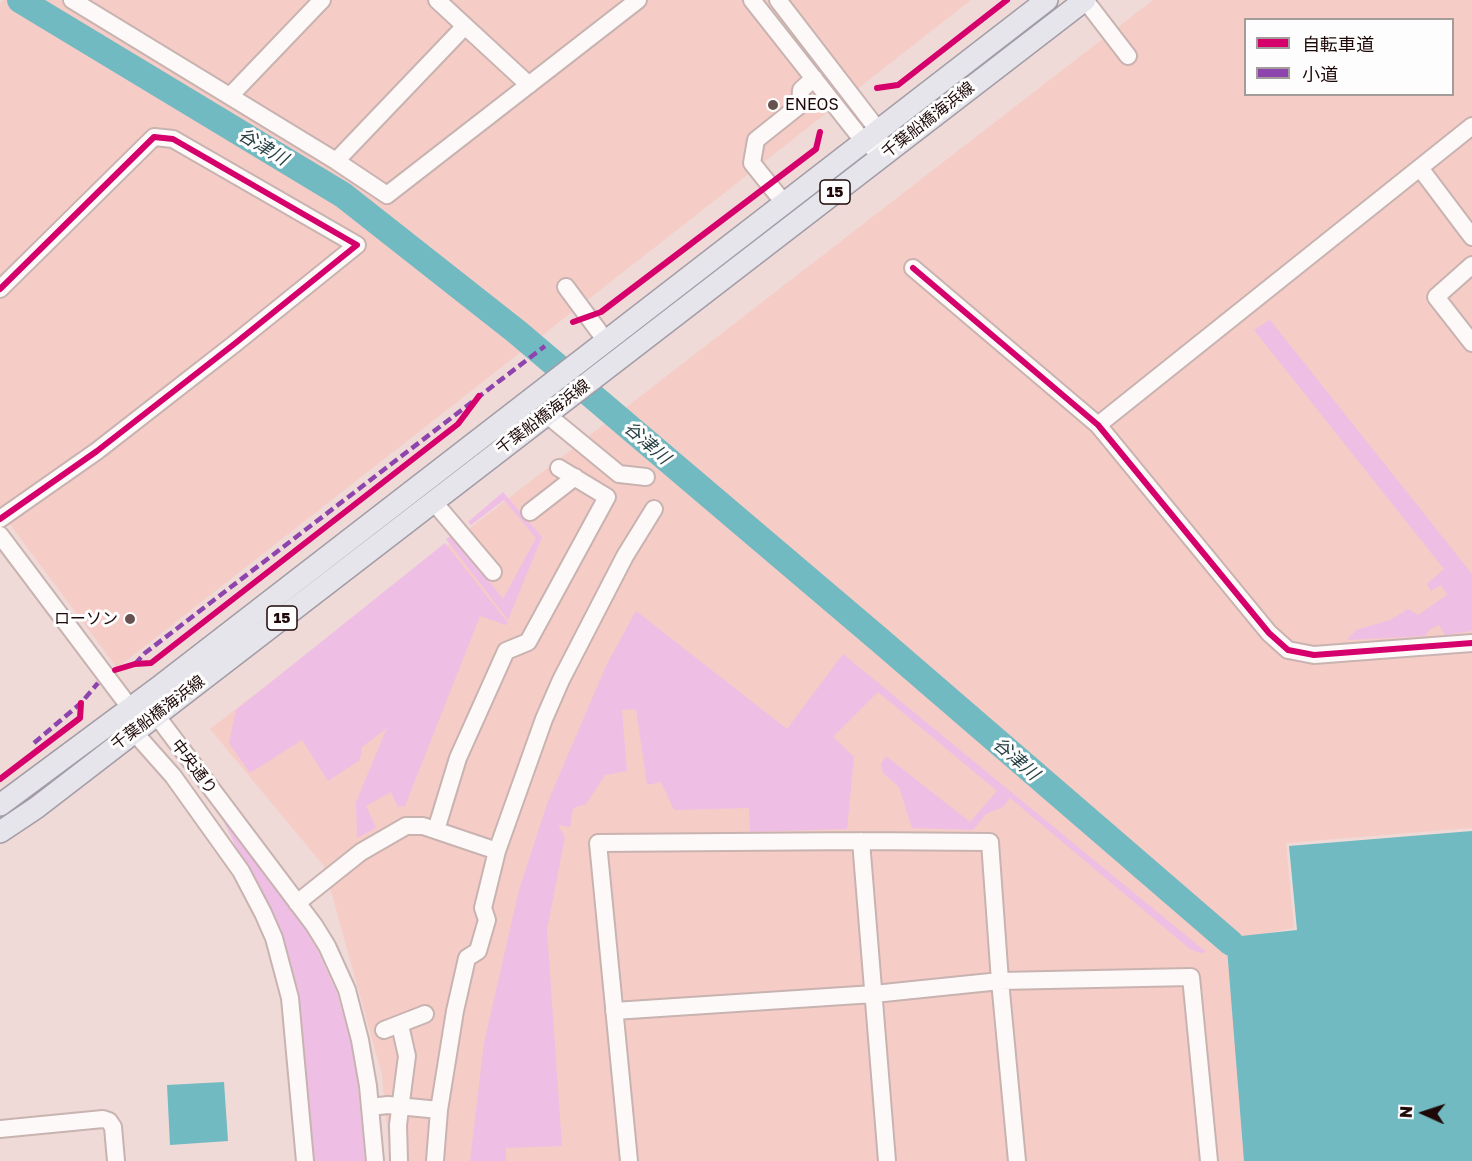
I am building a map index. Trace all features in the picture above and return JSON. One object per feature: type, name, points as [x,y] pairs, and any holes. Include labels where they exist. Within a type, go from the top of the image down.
[{"type":"main road","name":"千葉船橋海浜線","points":[[0,805],[131,709],[1047,0]]},
{"type":"main road","name":"千葉船橋海浜線","points":[[0,832],[36,808],[1085,0]]},
{"type":"street","points":[[72,0],[336,161],[387,195],[638,0]]},
{"type":"street","points":[[230,96],[321,0]]},
{"type":"street","points":[[437,0],[529,85]]},
{"type":"street","points":[[752,0],[814,78],[871,136]]},
{"type":"street","points":[[778,0],[883,155]]},
{"type":"street","points":[[1085,0],[1128,56]]},
{"type":"street","points":[[336,161],[465,26]]},
{"type":"street","points":[[784,203],[752,163],[756,140],[800,105],[801,90],[814,78]]},
{"type":"street","points":[[1098,425],[1472,126]]},
{"type":"street","points":[[0,289],[154,137],[173,140],[357,245],[97,451],[0,519]]},
{"type":"street","points":[[1420,168],[1472,237]]},
{"type":"street","points":[[1472,265],[1436,297],[1472,343]]},
{"type":"street","points":[[913,268],[1098,425],[1269,633],[1288,650],[1314,656],[1472,643]]},
{"type":"street","points":[[566,287],[606,341]]},
{"type":"street","points":[[554,408],[619,474],[646,477]]},
{"type":"street","points":[[559,468],[607,497]]},
{"type":"street","points":[[436,830],[458,758],[506,651],[528,642],[619,474]]},
{"type":"street","points":[[530,512],[575,477]]},
{"type":"street","points":[[433,501],[493,572]]},
{"type":"street","points":[[435,1161],[439,1110],[455,1011],[467,958],[478,951],[487,920],[483,908],[497,850],[544,719],[561,680],[625,556],[654,508]]},
{"type":"street","points":[[0,535],[131,709],[134,732]]},
{"type":"street","points":[[131,709],[156,715]]},
{"type":"street","name":"中央通り","points":[[156,715],[327,946],[347,990],[360,1040],[375,1161]]},
{"type":"street","name":"中央通り","points":[[134,732],[173,776],[241,871],[274,938],[291,1006],[305,1161]]},
{"type":"street","points":[[297,903],[361,852],[406,826],[423,826],[497,850]]},
{"type":"street","points":[[861,841],[887,1161]]},
{"type":"street","points":[[629,1161],[598,843],[861,841],[990,842],[1017,1161]]},
{"type":"street","points":[[614,1011],[874,994],[1000,981],[1191,977],[1209,1161]]},
{"type":"street","points":[[399,1161],[398,1125],[407,1056],[392,1028],[425,1014]]},
{"type":"street","points":[[370,1107],[439,1110]]},
{"type":"street","points":[[0,1129],[102,1119],[109,1121],[113,1127],[116,1161]]},
{"type":"shaded area","points":[[3,0],[971,0],[117,668],[0,511],[0,4]]},
{"type":"shaded area","points":[[1153,0],[1472,0],[1472,828],[1286,843],[1294,928],[1228,941],[1246,1161],[390,1161],[382,1075],[324,866],[210,729]]},
{"type":"shaded area","points":[[1270,320],[1472,574],[1472,631],[1445,635],[1439,625],[1430,629],[1425,636],[1347,640],[1356,630],[1390,620],[1408,609],[1418,615],[1447,595],[1441,585],[1431,591],[1427,584],[1444,569],[1254,330]]},
{"type":"shaded area","points":[[503,492],[542,537],[508,620],[446,539],[453,535],[503,599],[536,538],[504,500],[471,525],[468,522]]},
{"type":"shaded area","points":[[445,543],[508,623],[506,625],[480,616],[405,806],[398,807],[391,792],[366,806],[376,828],[357,838],[356,802],[387,728],[362,747],[360,760],[328,781],[302,740],[250,773],[229,743],[236,710]]},
{"type":"shaded area","points":[[636,611],[787,729],[843,654],[1206,952],[1200,953],[1190,949],[1010,798],[1003,807],[986,814],[973,830],[912,828],[899,787],[883,773],[881,764],[886,756],[970,822],[997,791],[878,692],[833,737],[854,757],[847,829],[750,832],[749,808],[674,810],[661,782],[647,785],[636,709],[622,710],[627,771],[605,775],[586,804],[573,808],[570,827],[558,825],[565,837],[547,930],[562,1146],[506,1148],[506,1161],[470,1161],[484,1043],[519,890],[547,804],[607,664]]},
{"type":"shaded area","points":[[222,818],[305,929],[337,993],[351,1041],[365,1161],[314,1161],[299,995],[290,960],[270,909]]},
{"type":"water","points":[[1472,831],[1472,1161],[1244,1161],[1227,948],[1241,936],[1297,930],[1289,846]]},
{"type":"water","points":[[224,1082],[228,1141],[170,1145],[167,1085]]},
{"type":"waterway","name":"谷津川","points":[[20,0],[343,195],[517,332],[1231,943]]},
{"type":"marked path","points":[[135,664],[145,653],[545,346]]},
{"type":"marked path","points":[[34,743],[81,703],[98,683]]},
{"type":"cycle path","points":[[877,88],[898,85],[1007,0]]},
{"type":"cycle path","points":[[573,322],[601,312],[816,149],[820,132]]},
{"type":"cycle path","points":[[0,289],[154,137],[173,139],[357,245],[97,451],[0,519]]},
{"type":"cycle path","points":[[913,268],[1098,425],[1269,633],[1288,650],[1314,655],[1472,643]]},
{"type":"cycle path","points":[[115,670],[135,664],[151,663],[458,424],[479,396]]},
{"type":"cycle path","points":[[0,779],[80,718],[81,703]]},
{"type":"place","name":"ENEOS","points":[[773,105]]},
{"type":"place","name":"ローソン","points":[[130,619]]}]
